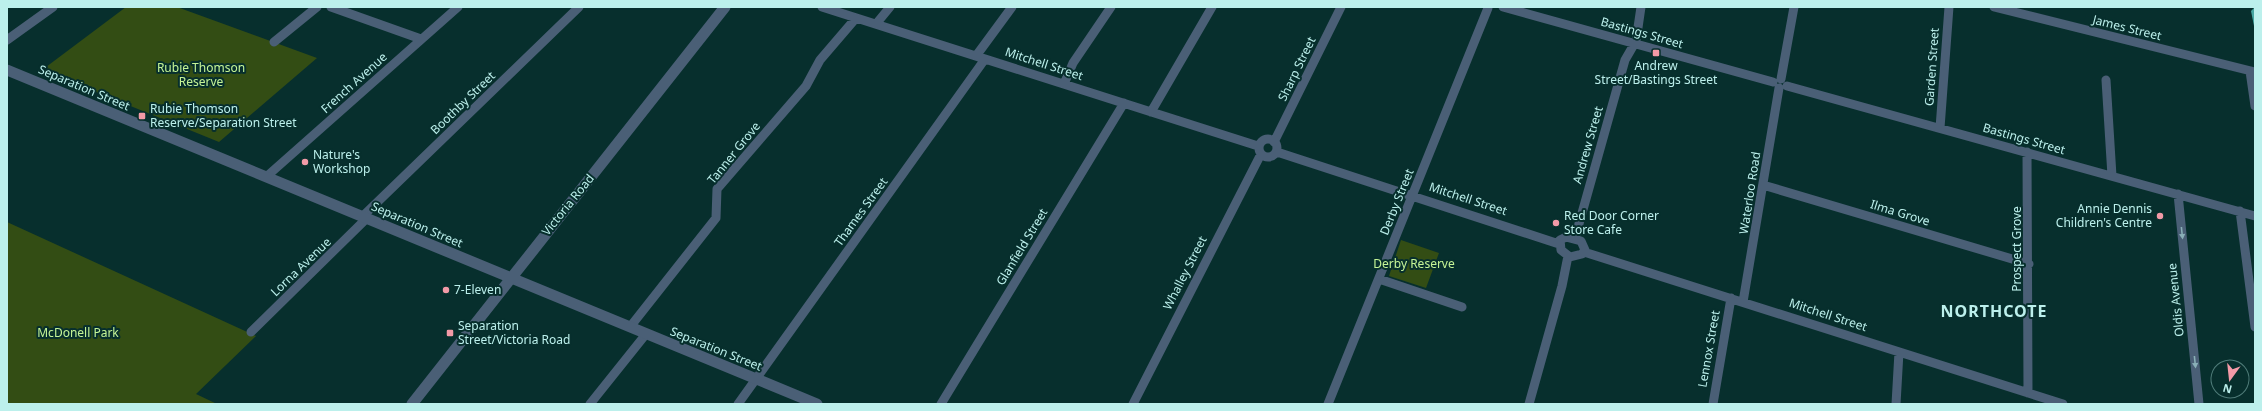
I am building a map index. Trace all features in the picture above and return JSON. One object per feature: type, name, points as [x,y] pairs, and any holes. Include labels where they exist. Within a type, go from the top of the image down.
[{"type":"street","points":[[7,40],[53,7]]},
{"type":"street","points":[[274,42],[317,7]]},
{"type":"street","points":[[331,7],[421,39]]},
{"type":"street","name":"French Avenue","points":[[266,177],[458,7]]},
{"type":"street","name":"Boothby Street","points":[[365,217],[579,7]]},
{"type":"street","name":"Victoria Road","points":[[412,404],[725,7]]},
{"type":"street","name":"Mitchell Street","points":[[822,7],[1124,103],[1259,150]]},
{"type":"street","points":[[876,24],[890,7]]},
{"type":"street","name":"Thames Street","points":[[738,404],[980,57],[1012,7]]},
{"type":"street","points":[[1064,84],[1073,63],[1111,7]]},
{"type":"street","points":[[1151,112],[1212,7]]},
{"type":"street","name":"Sharp Street","points":[[1274,142],[1341,7]]},
{"type":"street","name":"Derby Street","points":[[1328,404],[1490,7]]},
{"type":"street","name":"Bastings Street","points":[[1503,7],[2255,216]]},
{"type":"street","name":"Andrew Street","points":[[1575,238],[1630,42],[1637,36],[1641,7]]},
{"type":"street","name":"Waterloo Road","points":[[1744,302],[1794,7]]},
{"type":"street","name":"Garden Street","points":[[1940,128],[1949,7]]},
{"type":"street","name":"James Street","points":[[1994,7],[2252,72]]},
{"type":"street","name":"Tanner Grove","points":[[630,327],[716,218],[718,208],[715,197],[717,189],[806,86],[820,60],[856,18]]},
{"type":"street","name":"Separation Street","points":[[7,70],[817,404]]},
{"type":"street","points":[[2252,72],[2255,106]]},
{"type":"street","points":[[2106,80],[2112,176]]},
{"type":"street","name":"Glanfield Street","points":[[941,404],[1124,103]]},
{"type":"street","points":[[1263,141],[1274,142],[1278,147],[1277,152],[1269,156],[1259,150],[1263,141]]},
{"type":"street","name":"Whalley Street","points":[[1133,404],[1259,150]]},
{"type":"street","name":"Mitchell Street","points":[[1277,152],[1559,244]]},
{"type":"street","name":"Prospect Grove","points":[[2027,152],[2029,264],[2028,393]]},
{"type":"street","name":"Ilma Grove","points":[[1763,185],[2029,264]]},
{"type":"street","name":"Oldis Avenue","points":[[2178,194],[2199,404]]},
{"type":"street","points":[[2240,212],[2255,327]]},
{"type":"street","name":"Lorna Avenue","points":[[250,332],[365,217]]},
{"type":"street","points":[[1563,238],[1575,238],[1582,243],[1584,252],[1579,256],[1568,256],[1561,250],[1559,244],[1563,238]]},
{"type":"street","name":"Mitchell Street","points":[[1584,252],[2063,404]]},
{"type":"street","points":[[1530,404],[1568,256]]},
{"type":"street","points":[[1379,279],[1462,307]]},
{"type":"street","name":"Lennox Street","points":[[1713,404],[1731,298]]},
{"type":"street","points":[[590,404],[646,334]]},
{"type":"street","points":[[1896,404],[1900,352]]},
{"type":"green space","name":"Rubie Thomson Reserve","points":[[126,7],[177,7],[317,58],[219,142],[42,70]]},
{"type":"green space","name":"McDonell Park","points":[[7,222],[256,336],[196,394],[217,404],[7,404]]},
{"type":"green space","name":"Derby Reserve","points":[[1401,240],[1439,253],[1426,288],[1389,276]]},
{"type":"place","name":"Andrew Street/Bastings Street","points":[[1656,53]]},
{"type":"place","name":"Rubie Thomson Reserve/Separation Street","points":[[142,116]]},
{"type":"place","name":"Nature's Workshop","points":[[305,162]]},
{"type":"place","name":"Annie Dennis Children's Centre","points":[[2160,216]]},
{"type":"place","name":"Red Door Corner Store Cafe","points":[[1556,223]]},
{"type":"place","name":"7-Eleven","points":[[446,290]]},
{"type":"place","name":"Separation Street/Victoria Road","points":[[450,333]]},
{"type":"district","name":"NORTHCOTE","points":[[1994,311]]}]
